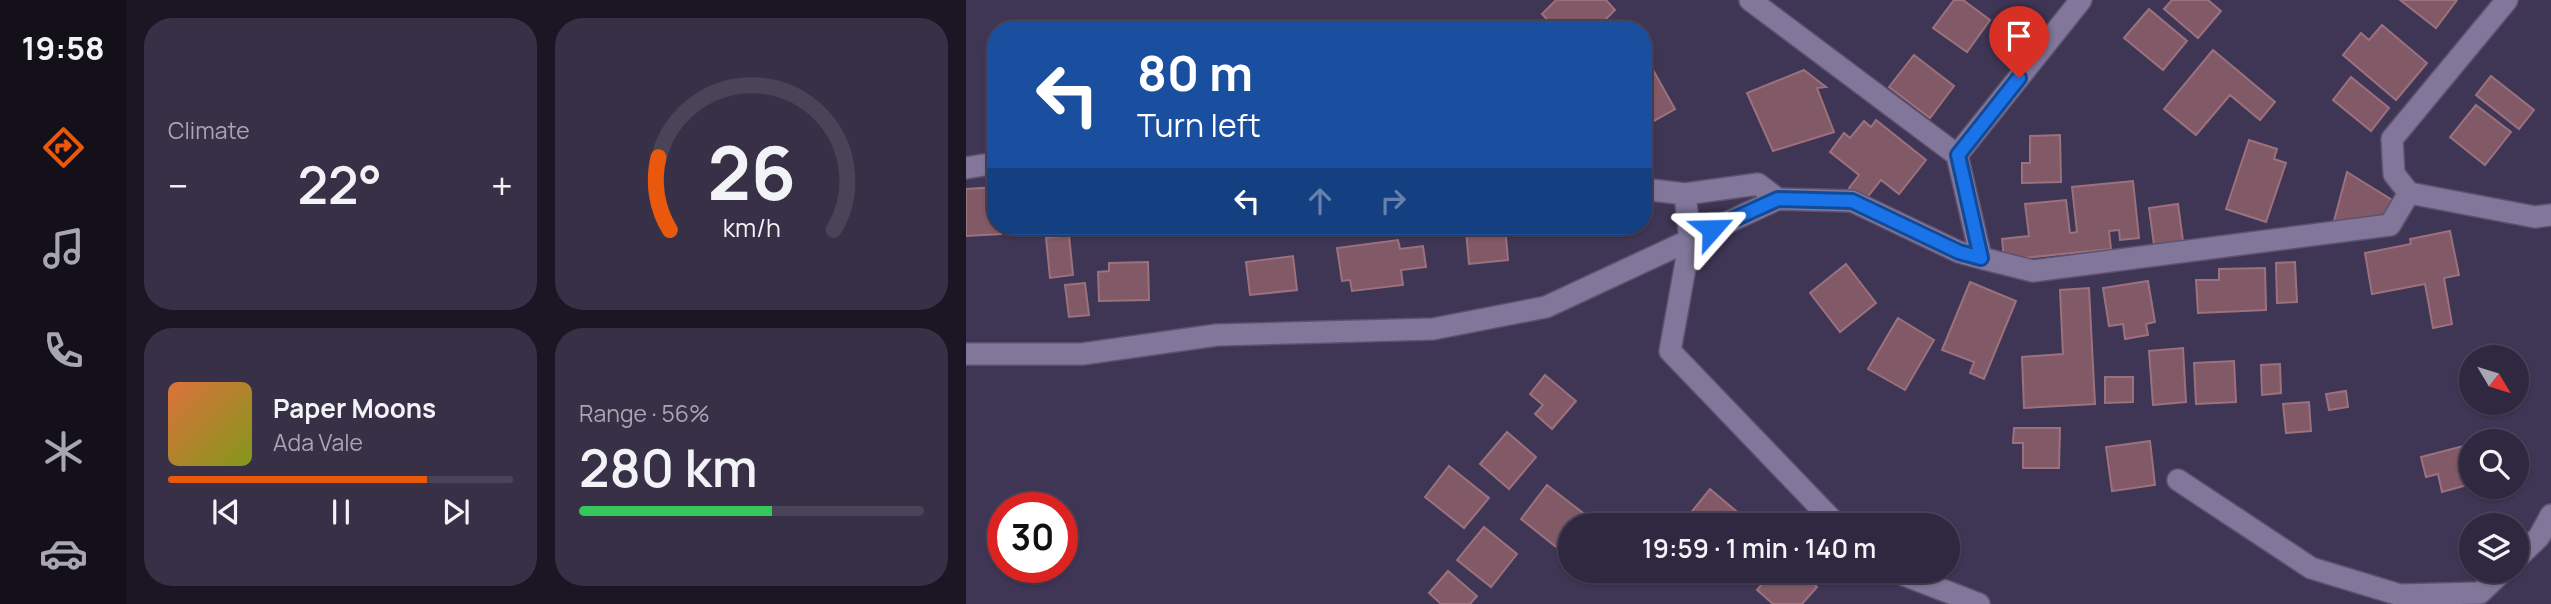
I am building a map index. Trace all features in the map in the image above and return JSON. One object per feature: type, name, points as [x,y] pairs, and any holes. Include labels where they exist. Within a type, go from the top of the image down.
[{"type":"street","points":[[1750,0],[1958,155],[1981,258]]},
{"type":"street","points":[[1958,155],[2081,0]]},
{"type":"street","points":[[2507,0],[2392,139],[2394,174],[2409,193],[2535,216],[2551,215]]},
{"type":"street","points":[[966,168],[987,164]]},
{"type":"street","points":[[1652,190],[1685,194],[1758,184],[1778,199]]},
{"type":"street","points":[[966,354],[1082,354],[1217,335],[1433,329],[1546,307],[1778,199],[1852,201],[1959,252],[2033,271],[2390,225],[2409,193]]},
{"type":"street","points":[[1685,194],[1690,240],[1670,351],[1826,513]]},
{"type":"street","points":[[2178,480],[2311,568],[2400,595],[2480,593],[2490,583]]},
{"type":"street","points":[[2529,547],[2539,537],[2551,515]]},
{"type":"street","points":[[1925,583],[1979,604]]},
{"type":"building","points":[[1556,0],[1606,0],[1615,10],[1604,21],[1549,21],[1542,14]]},
{"type":"building","points":[[1954,0],[1963,0],[1990,20],[1967,52],[1933,28]]},
{"type":"building","points":[[2172,0],[2208,0],[2221,11],[2198,38],[2164,9]]},
{"type":"building","points":[[2400,0],[2457,0],[2436,28]]},
{"type":"building","points":[[2149,9],[2187,41],[2163,70],[2124,38]]},
{"type":"building","points":[[2382,25],[2427,63],[2396,100],[2343,55],[2361,33],[2369,40]]},
{"type":"building","points":[[2213,50],[2275,102],[2260,120],[2230,95],[2196,135],[2164,109]]},
{"type":"building","points":[[1914,55],[1954,86],[1930,118],[1889,87]]},
{"type":"building","points":[[1652,68],[1675,109],[1652,122]]},
{"type":"building","points":[[1804,70],[1826,87],[1817,88],[1834,132],[1773,151],[1747,93]]},
{"type":"building","points":[[2491,76],[2534,110],[2519,129],[2476,95]]},
{"type":"building","points":[[2351,77],[2389,108],[2371,131],[2333,100]]},
{"type":"building","points":[[2476,105],[2511,132],[2485,165],[2450,137]]},
{"type":"building","points":[[1876,120],[1926,160],[1899,194],[1881,180],[1865,200],[1849,188],[1859,175],[1830,152],[1844,133],[1850,138],[1864,121],[1871,127]]},
{"type":"building","points":[[2060,135],[2061,182],[2022,183],[2022,163],[2030,163],[2030,136]]},
{"type":"building","points":[[2249,140],[2277,149],[2274,159],[2286,163],[2266,222],[2226,209]]},
{"type":"building","points":[[2347,172],[2392,200],[2384,217],[2334,221]]},
{"type":"building","points":[[2133,181],[2139,238],[2120,240],[2119,230],[2109,231],[2111,249],[2004,260],[2002,239],[2029,236],[2025,204],[2066,200],[2070,233],[2077,232],[2072,187]]},
{"type":"building","points":[[987,188],[987,235],[966,236],[966,189]]},
{"type":"building","points":[[2178,204],[2183,241],[2154,245],[2149,208]]},
{"type":"building","points":[[2450,231],[2459,275],[2444,278],[2452,324],[2433,328],[2425,284],[2372,294],[2365,253],[2411,244],[2410,239]]},
{"type":"building","points":[[1069,235],[1073,275],[1050,278],[1046,238]]},
{"type":"building","points":[[1466,235],[1506,235],[1508,260],[1469,264]]},
{"type":"building","points":[[1398,240],[1400,249],[1423,246],[1426,267],[1401,270],[1403,285],[1352,291],[1350,280],[1342,281],[1337,248]]},
{"type":"building","points":[[1293,256],[1297,290],[1250,295],[1246,262]]},
{"type":"building","points":[[1148,262],[1149,300],[1099,301],[1098,272],[1109,271],[1109,263]]},
{"type":"building","points":[[2295,262],[2297,302],[2277,303],[2276,263]]},
{"type":"building","points":[[1846,264],[1876,303],[1840,332],[1810,293]]},
{"type":"building","points":[[2265,268],[2266,310],[2198,313],[2196,280],[2219,280],[2219,269]]},
{"type":"building","points":[[2148,281],[2155,322],[2146,324],[2148,335],[2125,339],[2123,324],[2109,326],[2103,288]]},
{"type":"building","points":[[1970,282],[2016,301],[1984,379],[1970,373],[1974,362],[1942,350]]},
{"type":"building","points":[[1085,283],[1089,315],[1069,317],[1065,285]]},
{"type":"building","points":[[2089,288],[2095,404],[2024,408],[2022,357],[2063,354],[2060,290]]},
{"type":"building","points":[[1898,318],[1934,340],[1905,390],[1868,369]]},
{"type":"building","points":[[2183,348],[2186,402],[2153,405],[2149,351]]},
{"type":"building","points":[[2234,361],[2236,402],[2196,404],[2194,363]]},
{"type":"building","points":[[2280,364],[2281,393],[2262,395],[2261,365]]},
{"type":"building","points":[[1545,375],[1576,401],[1552,429],[1535,414],[1543,405],[1530,394]]},
{"type":"building","points":[[2105,377],[2133,377],[2133,402],[2105,403]]},
{"type":"building","points":[[2346,391],[2348,407],[2329,410],[2326,394]]},
{"type":"building","points":[[2309,402],[2311,431],[2286,433],[2283,404]]},
{"type":"building","points":[[2014,428],[2060,428],[2059,468],[2023,468],[2023,443],[2013,443]]},
{"type":"building","points":[[1507,432],[1536,457],[1509,489],[1480,464]]},
{"type":"building","points":[[2150,441],[2155,485],[2112,491],[2106,447]]},
{"type":"building","points":[[2459,447],[2459,487],[2442,492],[2438,474],[2426,477],[2421,457]]},
{"type":"building","points":[[1449,466],[1489,498],[1464,528],[1425,497]]},
{"type":"building","points":[[1547,485],[1583,513],[1558,513],[1558,548],[1521,519]]},
{"type":"building","points":[[1710,489],[1738,513],[1691,513]]},
{"type":"building","points":[[1484,527],[1517,554],[1491,587],[1457,560]]},
{"type":"building","points":[[1448,571],[1477,596],[1470,604],[1441,604],[1429,593]]},
{"type":"building","points":[[1763,583],[1813,583],[1817,587],[1802,604],[1773,604],[1757,590]]},
{"type":"route","points":[[1712,229],[1778,199],[1852,201],[1959,252],[1981,258],[1958,155],[2019,78]]}]
